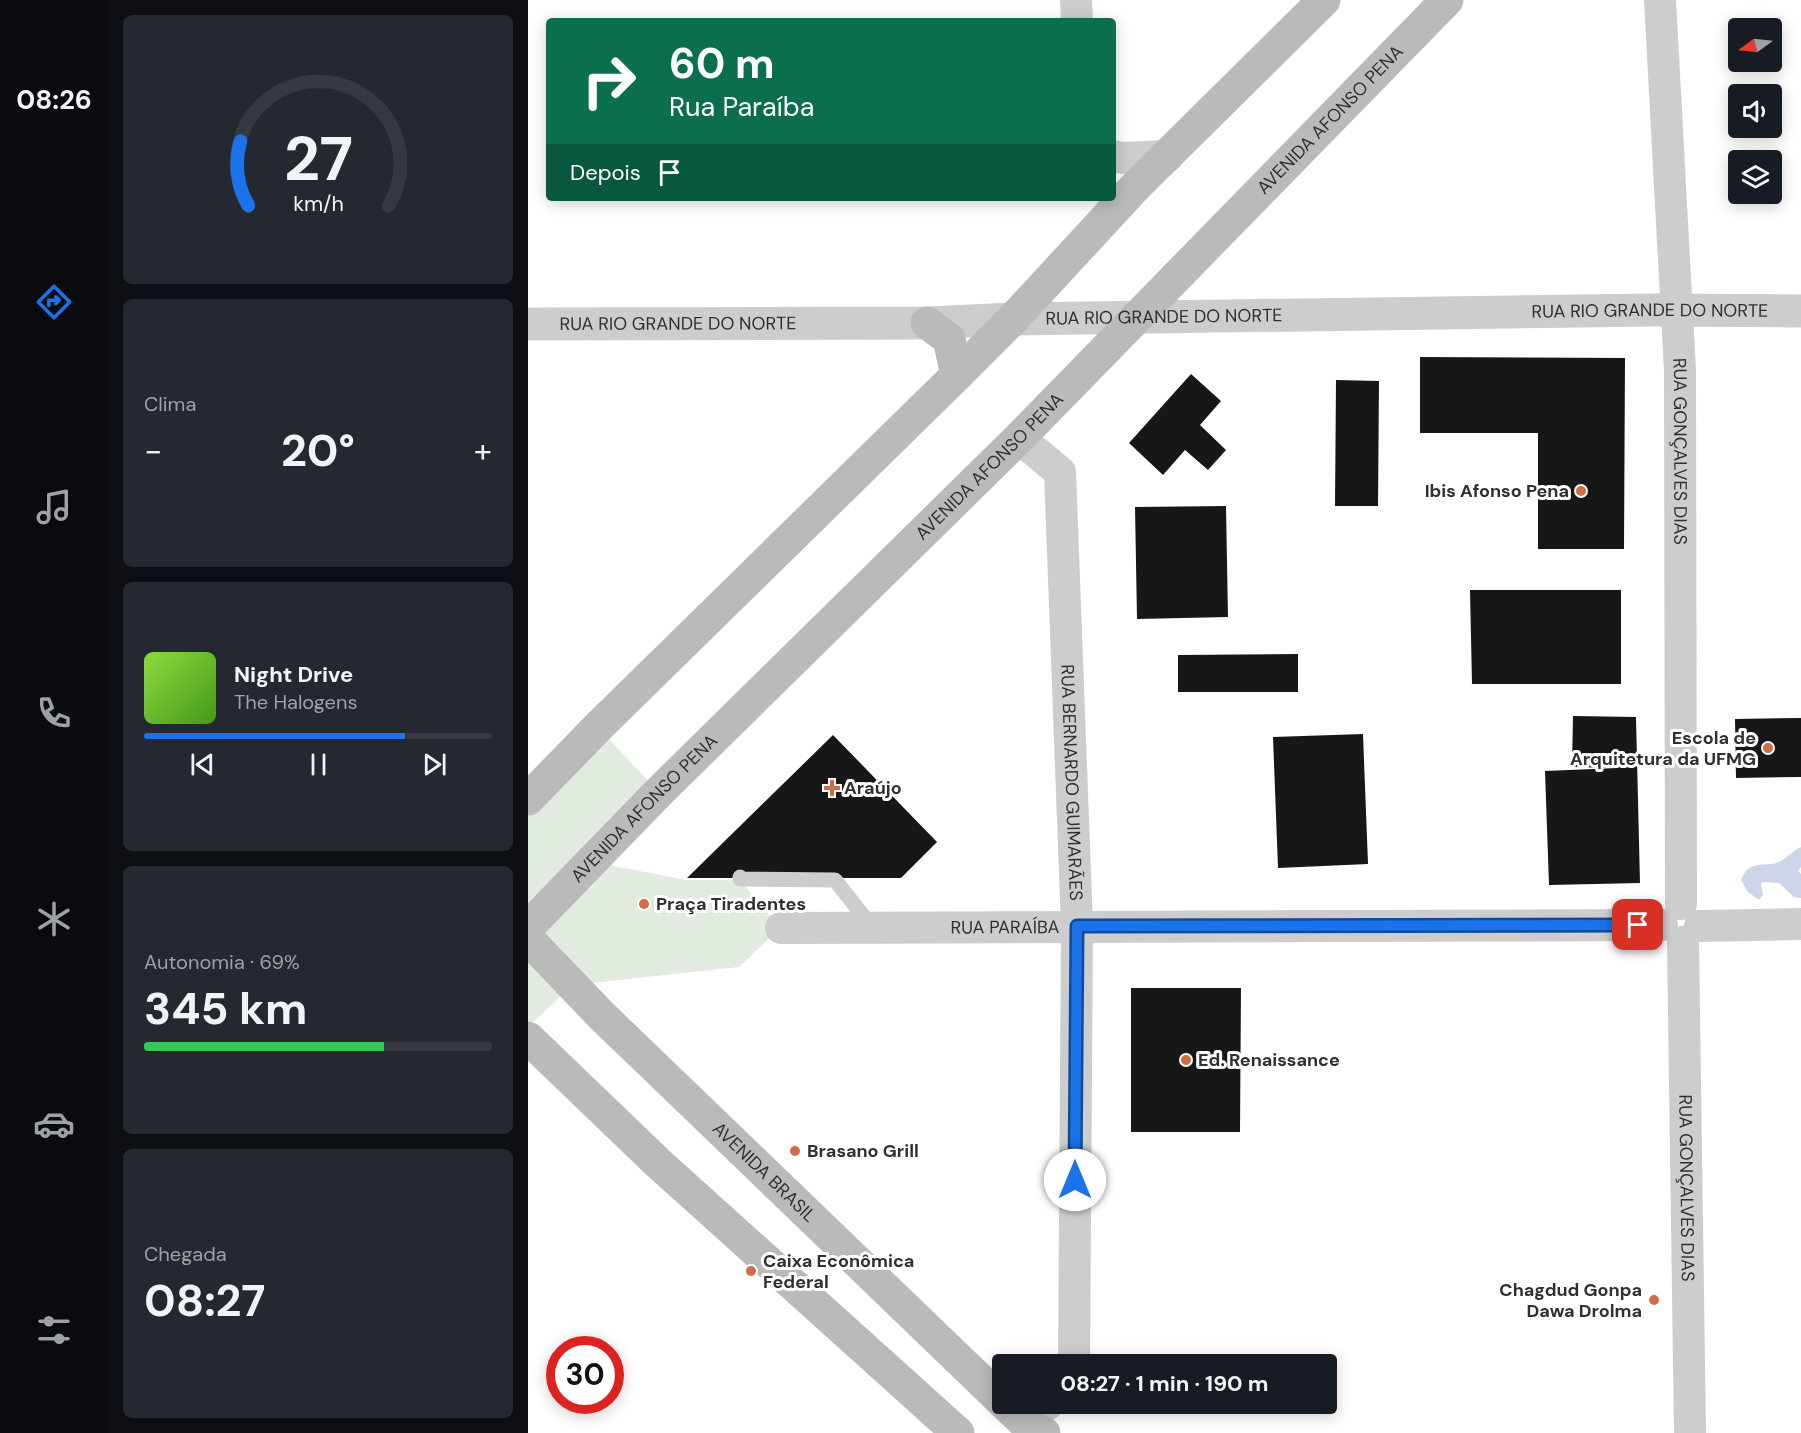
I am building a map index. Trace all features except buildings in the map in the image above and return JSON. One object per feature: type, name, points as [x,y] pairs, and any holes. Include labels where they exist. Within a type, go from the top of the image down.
[{"type":"main road","points":[[534,789],[957,375],[1013,319],[1090,235],[1324,0]]},
{"type":"main road","name":"AVENIDA AFONSO PENA","points":[[528,927],[659,792],[1019,438],[1447,0]]},
{"type":"main road","points":[[927,323],[949,339],[957,375]]},
{"type":"main road","name":"AVENIDA BRASIL","points":[[528,939],[601,1015],[1025,1417]]},
{"type":"main road","points":[[528,1038],[657,1162],[958,1433]]},
{"type":"street","points":[[1076,0],[1077,18]]},
{"type":"street","points":[[1660,0],[1666,310]]},
{"type":"street","points":[[1116,157],[1168,156]]},
{"type":"street","name":"RUA RIO GRANDE DO NORTE","points":[[528,324],[927,323],[1013,319],[1666,310],[1801,311]]},
{"type":"street","name":"RUA GONÇALVES DIAS","points":[[1666,310],[1680,371],[1682,924],[1690,1433]]},
{"type":"street","name":"RUA BERNARDO GUIMARÃES","points":[[1019,438],[1060,472],[1077,926],[1074,1354]]},
{"type":"street","name":"RUA PARAÍBA","points":[[781,928],[1801,924]]},
{"type":"lane","points":[[740,877],[741,879],[835,880],[872,927]]},
{"type":"shaded area","name":"Praça Tiradentes","points":[[599,729],[658,791],[598,863],[686,880],[740,880],[780,928],[739,967],[573,985],[531,1024],[528,1042],[528,804]]},
{"type":"water","points":[[1801,847],[1801,867],[1798,871],[1801,874],[1801,898],[1794,897],[1779,883],[1763,882],[1761,884],[1763,895],[1759,900],[1748,892],[1741,880],[1749,868],[1781,861]]},
{"type":"place","name":"Ibis Afonso Pena","points":[[1581,491]]},
{"type":"place","name":"Escola de Arquitetura da UFMG","points":[[1768,748]]},
{"type":"place","name":"Araújo","points":[[832,788]]},
{"type":"place","name":"Praça Tiradentes","points":[[644,904]]},
{"type":"place","name":"Ed. Renaissance","points":[[1186,1060]]},
{"type":"place","name":"Brasano Grill","points":[[795,1151]]},
{"type":"place","name":"Caixa Econômica Federal","points":[[751,1271]]},
{"type":"place","name":"Chagdud Gonpa Dawa Drolma","points":[[1654,1300]]},
{"type":"route","points":[[1075,1180],[1077,926],[1638,925]]}]
